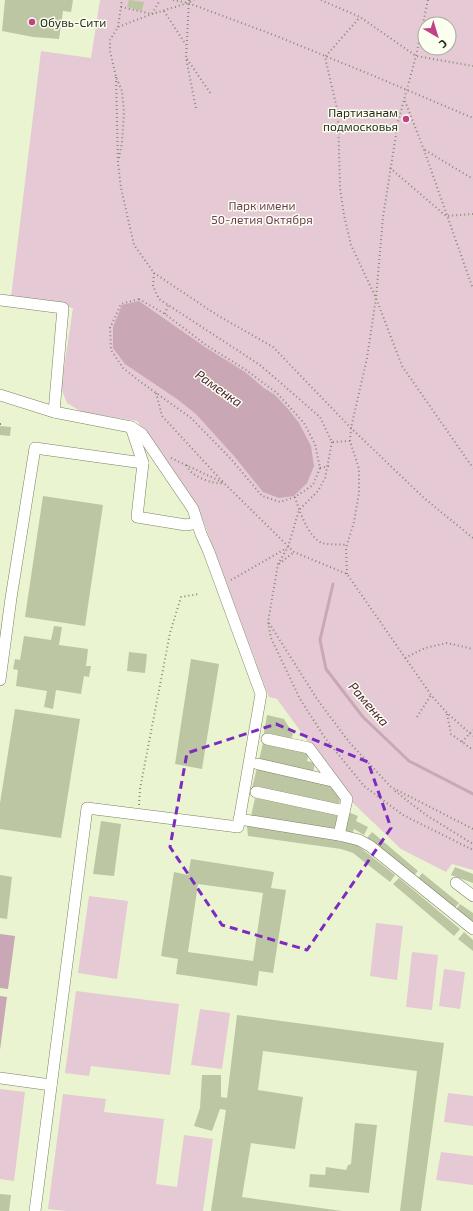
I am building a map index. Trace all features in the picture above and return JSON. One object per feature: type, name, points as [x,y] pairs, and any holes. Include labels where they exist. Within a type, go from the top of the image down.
[{"type":"lane","points":[[0,300],[63,308],[54,412]]},
{"type":"lane","points":[[0,395],[54,412],[131,427],[142,434],[193,509],[261,694],[238,827],[87,808],[35,1211]]},
{"type":"lane","points":[[131,427],[142,463],[137,517],[186,525],[197,523]]},
{"type":"lane","points":[[0,680],[11,598],[35,448],[142,463]]},
{"type":"lane","points":[[267,739],[309,748],[332,781],[347,799],[339,835]]},
{"type":"lane","points":[[258,764],[332,781]]},
{"type":"lane","points":[[256,792],[344,811]]},
{"type":"lane","points":[[239,819],[339,835],[359,840],[370,846],[473,929]]},
{"type":"lane","points":[[456,883],[473,896]]},
{"type":"lane","points":[[0,1078],[51,1085]]},
{"type":"path","points":[[118,163],[122,143],[124,112],[122,91],[116,77],[110,51],[110,40],[118,27],[122,0]]},
{"type":"path","points":[[152,14],[160,0]]},
{"type":"path","points":[[173,0],[274,35],[473,118]]},
{"type":"path","points":[[189,0],[186,58],[196,108]]},
{"type":"path","points":[[118,27],[152,14],[188,4],[194,0]]},
{"type":"path","points":[[321,0],[360,17],[416,56],[473,66]]},
{"type":"path","points":[[347,574],[347,545],[354,522],[358,493],[359,469],[350,441],[351,428],[368,358],[376,298],[383,217],[398,122],[416,56],[428,0]]},
{"type":"path","points":[[121,7],[152,14]]},
{"type":"path","points":[[164,11],[186,45]]},
{"type":"path","points":[[325,57],[360,17]]},
{"type":"path","points":[[325,57],[338,113],[340,188],[344,214],[352,246],[376,298],[402,366],[473,468]]},
{"type":"path","points":[[186,58],[210,94]]},
{"type":"path","points":[[116,77],[118,163],[121,188],[134,246],[154,273],[217,315],[273,347],[351,428],[424,498],[473,538]]},
{"type":"path","points":[[404,100],[424,150],[473,289]]},
{"type":"path","points":[[424,150],[473,179]]},
{"type":"path","points":[[390,168],[446,216],[473,214]]},
{"type":"path","points":[[154,273],[153,286],[159,299],[260,365],[320,416],[332,442],[329,466],[325,478],[318,491],[299,510],[288,547],[278,564],[268,622],[271,638],[300,699],[325,738],[364,786],[403,815],[473,850]]},
{"type":"path","points":[[139,299],[165,314],[206,345],[246,370],[277,393],[304,423],[315,444],[320,468],[313,484],[295,497],[280,502],[262,496],[231,459],[191,418],[156,392],[123,368],[110,350],[110,328],[121,304],[139,299]]},
{"type":"path","points":[[165,314],[168,305]]},
{"type":"path","points":[[156,392],[162,416],[224,483],[288,547],[294,552],[347,574],[431,695],[447,713],[473,736]]},
{"type":"path","points":[[332,442],[350,441]]},
{"type":"path","points":[[187,465],[187,469],[191,472],[212,483],[224,483]]},
{"type":"path","points":[[320,468],[329,466]]},
{"type":"path","points":[[193,468],[224,483]]},
{"type":"path","points":[[295,497],[299,510],[315,538],[322,543],[347,545]]},
{"type":"path","points":[[221,586],[288,547]]},
{"type":"path","points":[[278,564],[294,552]]},
{"type":"path","points":[[138,814],[140,789],[170,633],[181,597],[199,594]]},
{"type":"path","points":[[268,622],[317,699],[349,742],[391,787],[426,815],[473,844]]},
{"type":"path","points":[[406,658],[424,648],[447,643],[473,649]]},
{"type":"path","points":[[417,717],[431,695]]},
{"type":"path","points":[[447,713],[451,734],[473,750]]},
{"type":"path","points":[[462,742],[473,730]]},
{"type":"path","points":[[391,787],[473,828]]},
{"type":"highlighted area","points":[[276,724],[368,762],[391,828],[307,950],[222,925],[170,847],[187,753]]},
{"type":"green space","name":"Парк имени 50-летия Октября","points":[[100,0],[473,0],[473,870],[452,864],[446,872],[401,849],[352,802],[277,699],[269,697],[200,512],[137,421],[82,412],[67,403],[61,388],[73,308],[11,297],[41,51],[91,58]]},
{"type":"green space","points":[[89,896],[128,901],[117,979],[78,973]]},
{"type":"green space","points":[[376,923],[403,926],[397,980],[370,976]]},
{"type":"green space","points":[[412,952],[438,955],[432,1010],[406,1007]]},
{"type":"green space","points":[[444,969],[465,972],[460,1009],[439,1006]]},
{"type":"green space","points":[[76,991],[179,1004],[170,1075],[91,1066],[89,1076],[65,1073]]},
{"type":"green space","points":[[200,1009],[230,1013],[222,1069],[191,1065]]},
{"type":"green space","points":[[0,1089],[25,1092],[14,1181],[0,1179]]},
{"type":"green space","points":[[448,1093],[473,1096],[473,1126],[444,1122]]},
{"type":"green space","points":[[63,1094],[106,1099],[104,1112],[164,1119],[156,1184],[177,1187],[184,1135],[213,1139],[203,1211],[66,1211],[48,1209]]},
{"type":"green space","points":[[441,1152],[473,1156],[473,1185],[436,1180]]},
{"type":"water","points":[[139,301],[205,347],[245,372],[275,395],[289,410],[299,423],[311,446],[314,466],[307,483],[294,496],[279,498],[263,492],[234,456],[196,414],[177,399],[125,364],[113,348],[113,327],[122,305]]},
{"type":"water","points":[[0,934],[15,936],[8,989],[0,988]]},
{"type":"water","points":[[0,996],[7,997],[0,1050]]},
{"type":"building","name":"Обувь-Сити","points":[[5,0],[73,0],[71,12],[63,11],[59,39],[33,37],[2,31]]},
{"type":"building","points":[[129,0],[144,2],[142,11],[127,7]]},
{"type":"building","points":[[0,426],[11,427],[10,436],[0,435]]},
{"type":"building","points":[[43,496],[103,505],[85,626],[25,617]]},
{"type":"building","points":[[54,626],[62,627],[59,645],[88,649],[86,666],[91,666],[89,677],[84,676],[81,694],[56,690],[53,709],[44,707],[47,691],[16,686],[18,670],[13,669],[15,659],[20,660],[24,636],[51,640]]},
{"type":"building","points":[[129,652],[147,654],[145,673],[127,671]]},
{"type":"building","points":[[191,659],[219,664],[202,769],[175,764]]},
{"type":"building","points":[[15,709],[80,719],[61,838],[0,829],[0,803]]},
{"type":"building","points":[[267,715],[284,719],[293,734],[291,739],[264,733]]},
{"type":"building","points":[[263,743],[309,753],[307,761],[315,763],[313,773],[259,760]]},
{"type":"building","points":[[257,768],[327,783],[340,797],[339,806],[252,788]]},
{"type":"building","points":[[255,798],[338,813],[335,831],[251,816]]},
{"type":"building","points":[[348,812],[358,816],[356,821],[368,827],[364,835],[354,829],[352,834],[343,831]]},
{"type":"building","points":[[101,821],[121,824],[114,876],[93,874]]},
{"type":"building","points":[[247,826],[338,840],[357,845],[395,875],[390,882],[353,853],[341,849],[248,836]]},
{"type":"building","points":[[372,832],[418,871],[412,877],[367,838]]},
{"type":"building","points":[[191,859],[274,872],[271,888],[286,890],[273,973],[259,971],[257,986],[176,974],[178,959],[161,956],[174,872],[188,875]],"holes":[[[198,884],[263,893],[253,961],[188,952]]]},
{"type":"building","points":[[455,867],[473,874],[473,883],[451,875]]},
{"type":"building","points":[[422,873],[459,903],[453,910],[417,880]]},
{"type":"building","points":[[0,875],[12,877],[7,919],[0,918]]},
{"type":"building","points":[[399,878],[460,929],[454,936],[393,884]]},
{"type":"building","points":[[460,904],[473,913],[473,926],[455,911]]},
{"type":"building","points":[[464,932],[473,940],[473,951],[458,939]]},
{"type":"building","points":[[237,1015],[444,1043],[421,1211],[400,1211],[417,1071],[263,1051],[258,1090],[303,1097],[295,1149],[251,1143],[242,1197],[342,1211],[211,1211],[226,1110],[220,1109],[212,1131],[194,1126],[200,1108],[202,1075],[221,1075],[221,1097],[227,1098]]},
{"type":"building","points":[[355,1123],[377,1125],[369,1193],[309,1187],[310,1174],[325,1175],[326,1167],[346,1170],[348,1165],[351,1164]]},
{"type":"building","points":[[0,1194],[11,1195],[9,1211],[0,1211]]},
{"type":"waterway","name":"Раменка","points":[[333,584],[320,640],[326,669],[363,717],[409,761],[473,794]]},
{"type":"place","name":"Обувь-Сити","points":[[32,22]]},
{"type":"place","name":"Партизанам подмосковья","points":[[406,119]]}]
